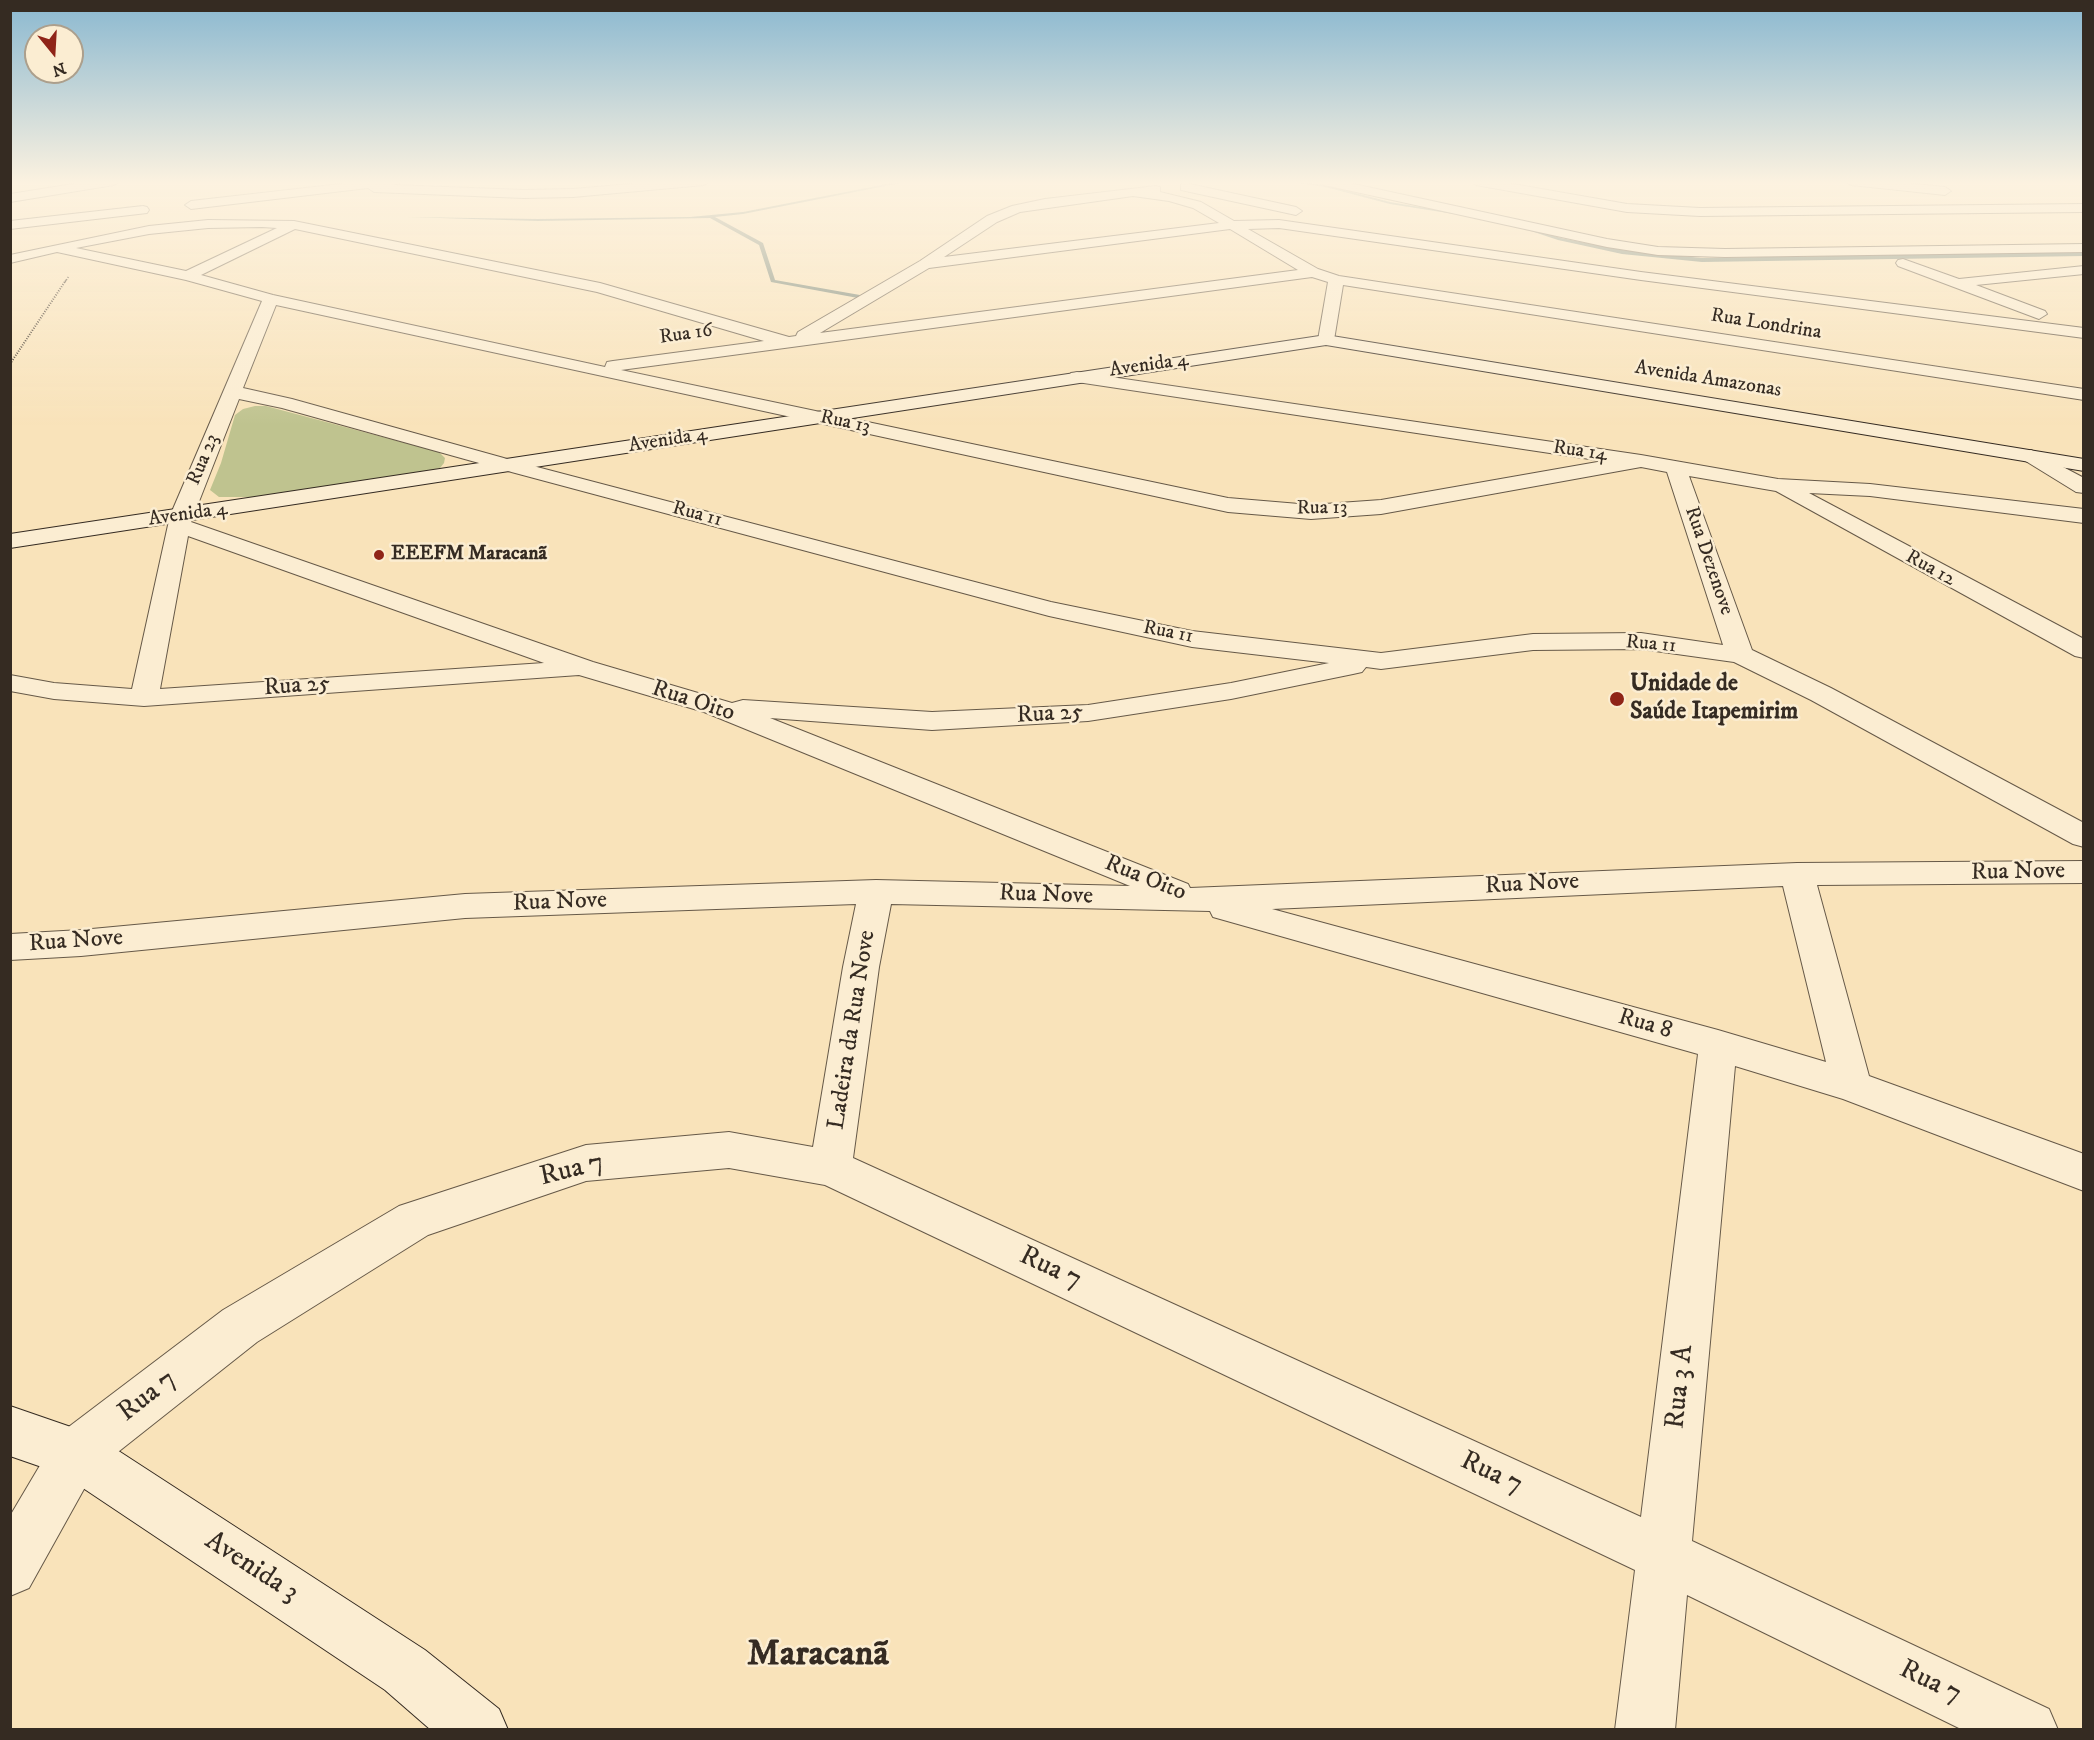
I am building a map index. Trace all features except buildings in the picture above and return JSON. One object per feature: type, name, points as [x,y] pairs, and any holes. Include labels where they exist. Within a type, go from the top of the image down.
[{"type":"street","name":"Rua 13","points":[[118,262],[188,276],[271,298],[590,369],[1228,505],[1311,512],[1381,507],[1641,461]]},
{"type":"street","points":[[188,276],[217,262]]},
{"type":"street","name":"Rua 16","points":[[475,262],[600,288],[791,342]]},
{"type":"street","points":[[791,342],[928,262]]},
{"type":"street","points":[[925,264],[939,262]]},
{"type":"street","name":"Rua Londrina","points":[[1296,262],[1313,272],[1336,280],[2084,395]]},
{"type":"street","points":[[1549,262],[2084,332]]},
{"type":"street","points":[[1903,263],[2084,332]]},
{"type":"street","points":[[1956,283],[2084,270]]},
{"type":"street","name":"Rua 16","points":[[590,369],[1313,272]]},
{"type":"street","points":[[1326,340],[1336,280]]},
{"type":"street","name":"Rua 23","points":[[144,698],[180,520],[271,298]]},
{"type":"street","name":"Avenida 4","points":[[10,541],[180,520],[1077,377],[1326,340]]},
{"type":"street","name":"Avenida Amazonas","points":[[1326,340],[2084,465]]},
{"type":"street","name":"Rua 14","points":[[1077,377],[1641,461],[1778,485],[1870,490],[2084,516]]},
{"type":"street","name":"Rua 11","points":[[234,392],[285,403],[511,466],[1049,609],[1192,639],[1381,661],[1533,642],[1641,641],[1740,655],[1821,694],[2084,837]]},
{"type":"street","points":[[2031,456],[2084,487]]},
{"type":"street","name":"Rua Dezenove","points":[[1676,467],[1740,655]]},
{"type":"street","name":"Rua 12","points":[[1778,485],[2084,650]]},
{"type":"street","name":"Rua Oito","points":[[180,520],[584,668],[714,706],[1198,900]]},
{"type":"street","name":"Rua 25","points":[[714,706],[932,720],[1088,713],[1231,691],[1381,661]]},
{"type":"street","name":"Rua 25","points":[[10,683],[54,692],[144,698],[584,668]]},
{"type":"street","name":"Rua Nove","points":[[10,947],[81,944],[465,906],[876,892],[1198,900],[1797,874],[2084,872]]},
{"type":"street","points":[[1797,874],[1852,1086]]},
{"type":"street","name":"Ladeira da Rua Nove","points":[[831,1168],[861,967],[876,892]]},
{"type":"street","name":"Rua 8","points":[[1198,900],[1718,1045],[1852,1086],[2084,1173]]},
{"type":"street","name":"Rua 3 A","points":[[1645,1730],[1718,1045]]},
{"type":"street","name":"Rua 7","points":[[76,1453],[240,1326],[414,1220],[585,1163],[729,1150],[831,1168],[1663,1555],[2028,1730]]},
{"type":"street","name":"Avenida 3","points":[[10,1431],[76,1453],[405,1670],[478,1730]]},
{"type":"street","points":[[10,1569],[76,1453]]},
{"type":"path","points":[[10,364],[77,262]]},
{"type":"green space","points":[[266,406],[439,452],[445,458],[444,463],[440,468],[432,470],[253,497],[219,497],[210,490],[221,463],[235,415],[243,409]]},
{"type":"waterway","points":[[767,262],[773,281],[858,296]]},
{"type":"place","name":"EEEFM Maracanã","points":[[379,555]]},
{"type":"place","name":"Unidade de Saúde Itapemirim","points":[[1617,699]]},
{"type":"district","name":"Maracanã","points":[[818,1657]]}]
